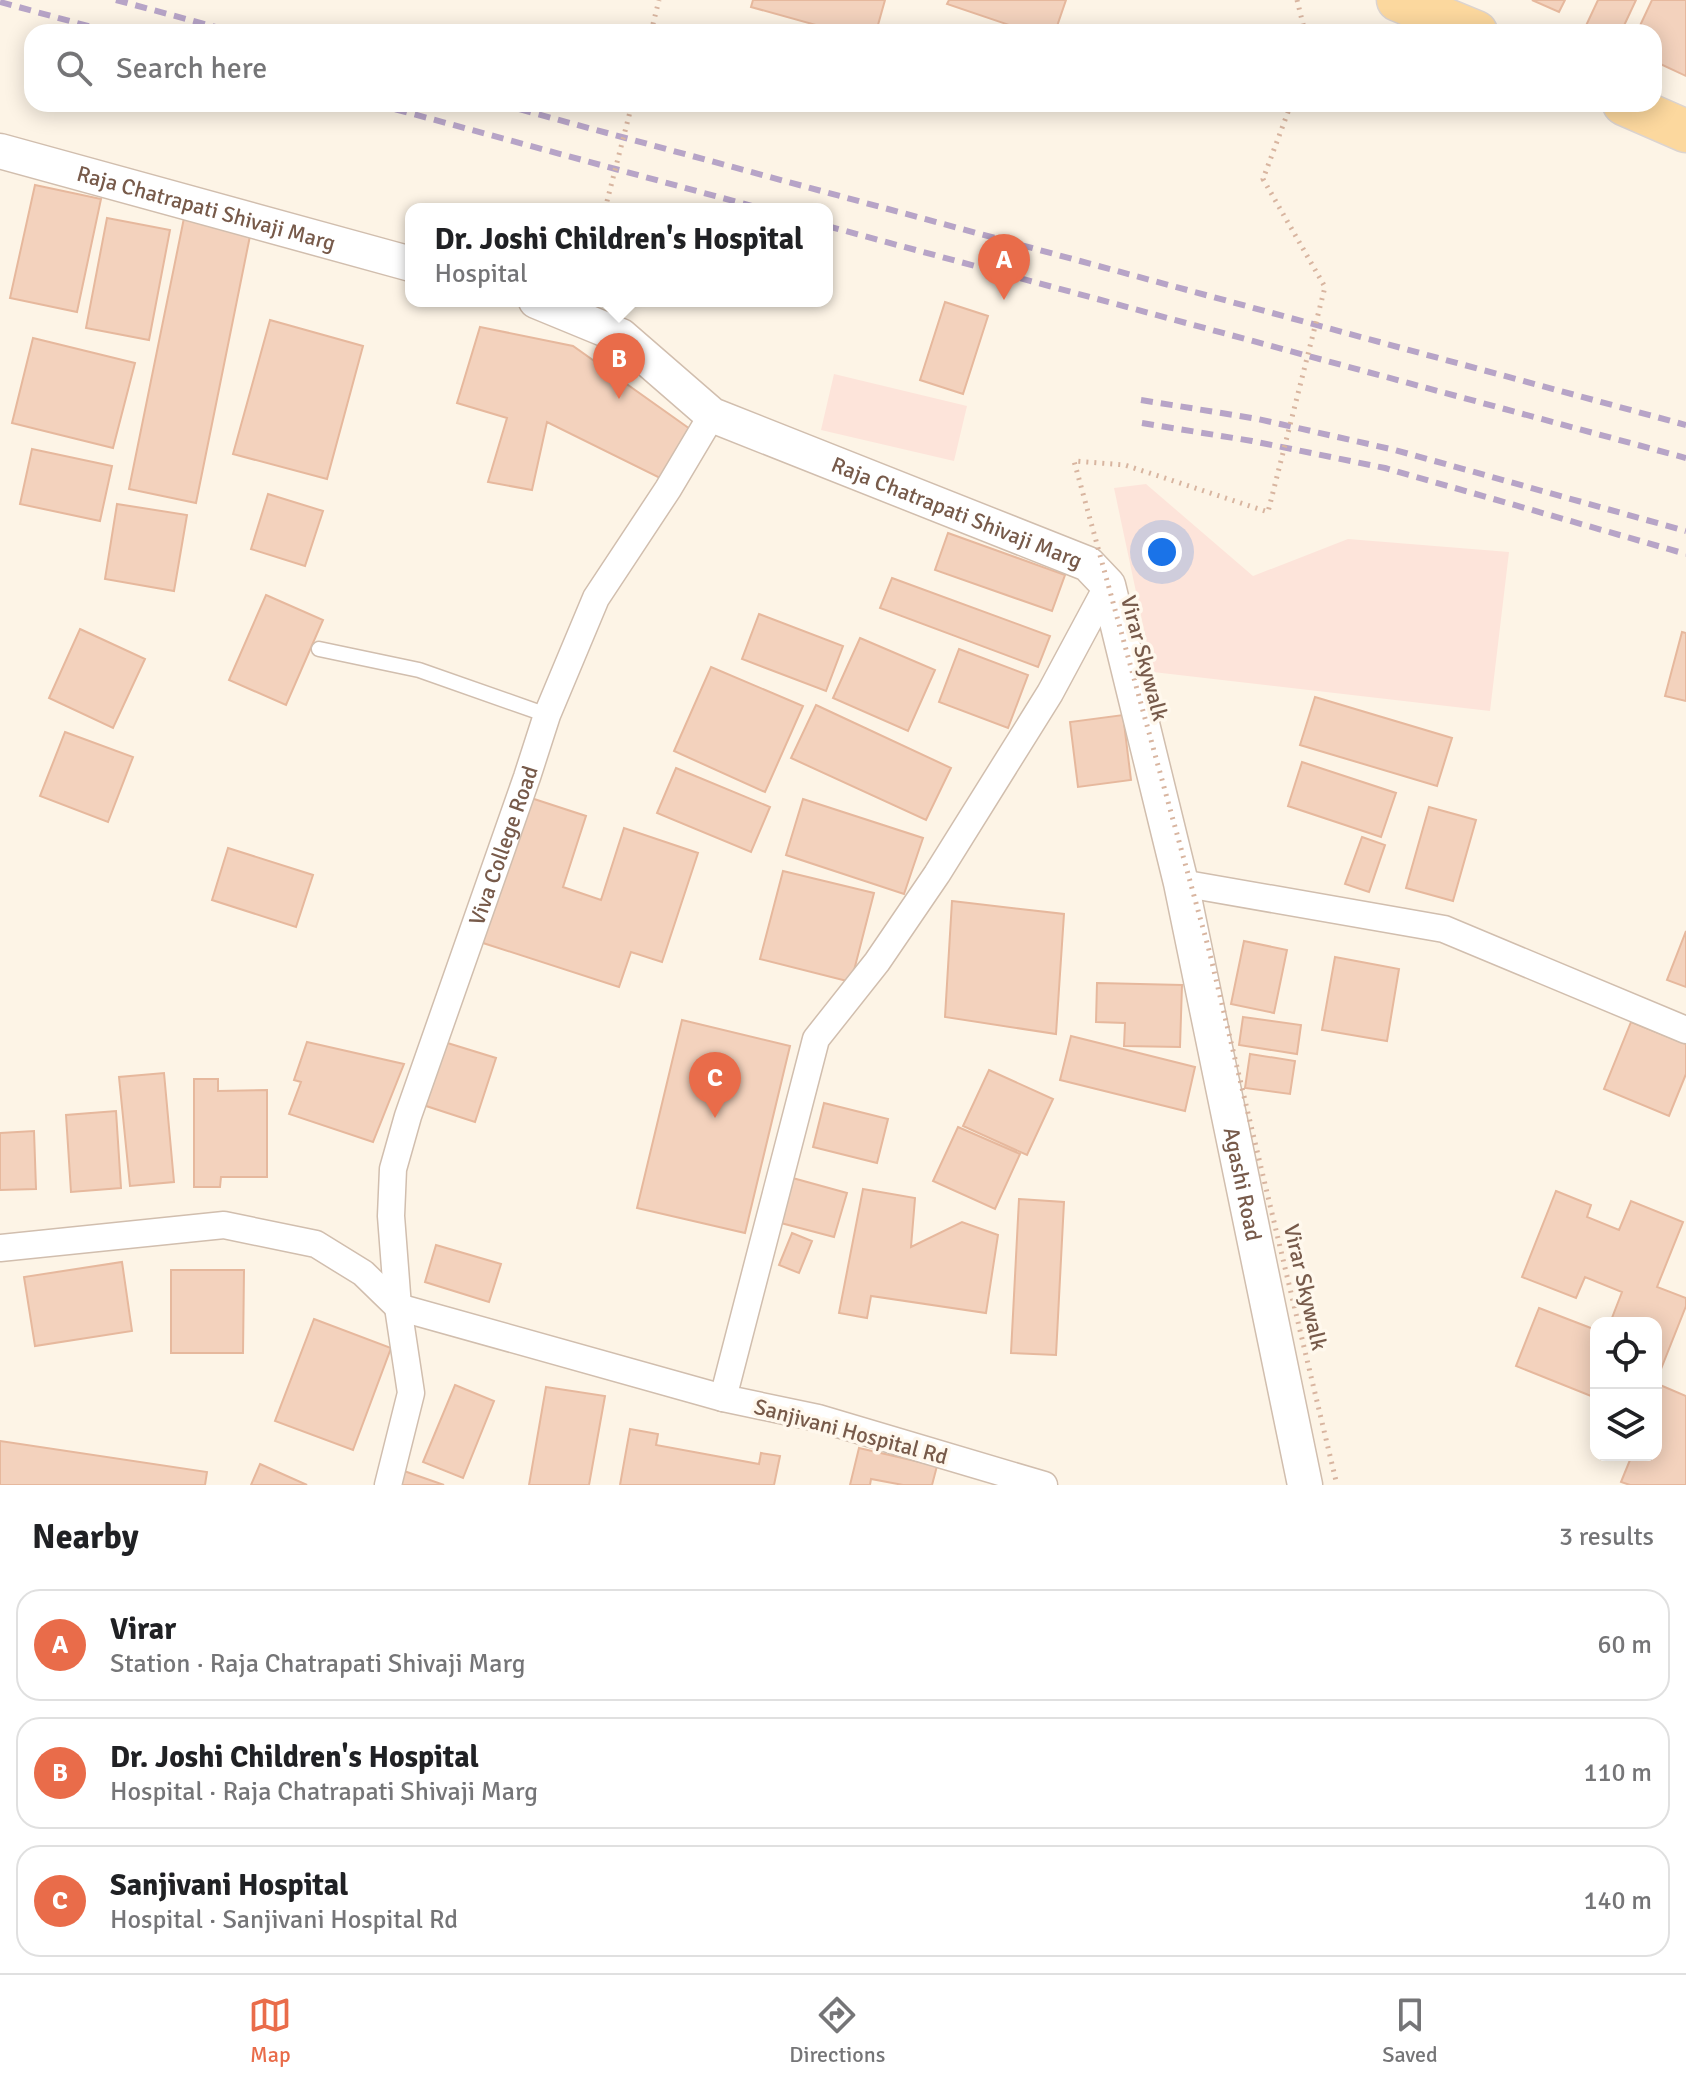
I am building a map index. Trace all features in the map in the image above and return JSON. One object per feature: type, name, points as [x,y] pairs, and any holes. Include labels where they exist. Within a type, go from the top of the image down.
[{"type":"main road","points":[[1398,0],[1456,24]]},
{"type":"main road","points":[[1642,112],[1686,131]]},
{"type":"street","name":"Raja Chatrapati Shivaji Marg","points":[[0,151],[405,262]]},
{"type":"street","name":"Raja Chatrapati Shivaji Marg","points":[[551,307],[621,336],[712,415],[1088,564],[1108,585]]},
{"type":"street","name":"Viva College Road","points":[[388,1485],[411,1393],[398,1307],[391,1216],[393,1169],[408,1116],[547,715],[596,598],[668,489],[712,415]]},
{"type":"street","points":[[1108,585],[1181,883],[1444,929],[1686,1030]]},
{"type":"street","points":[[726,1388],[816,1039],[877,962],[937,874],[1050,693],[1108,585]]},
{"type":"street","name":"Agashi Road","points":[[1181,883],[1305,1485]]},
{"type":"street","points":[[0,1248],[224,1225],[316,1244],[363,1273],[398,1307]]},
{"type":"street","name":"Sanjivani Hospital Rd","points":[[398,1307],[726,1388],[1044,1485]]},
{"type":"lane","points":[[319,649],[419,670],[547,715]]},
{"type":"path","points":[[653,24],[659,0]]},
{"type":"path","points":[[1297,0],[1303,24]]},
{"type":"path","points":[[607,203],[630,112]]},
{"type":"path","name":"Virar Skywalk","points":[[1288,112],[1263,179],[1325,287],[1268,512],[1125,465],[1074,461],[1209,950],[1337,1485]]},
{"type":"shaded area","points":[[834,374],[967,406],[954,461],[821,430]]},
{"type":"shaded area","points":[[1146,484],[1253,576],[1348,539],[1509,552],[1490,711],[1153,672],[1114,488]]},
{"type":"building","points":[[753,0],[885,0],[878,24],[812,24],[751,7]]},
{"type":"building","points":[[949,0],[1066,0],[1058,24],[1006,24],[947,4]]},
{"type":"building","points":[[1532,0],[1565,0],[1559,12]]},
{"type":"building","points":[[1598,0],[1636,0],[1625,24],[1587,24]]},
{"type":"building","points":[[1652,0],[1686,0],[1686,76],[1662,65],[1662,24],[1641,24]]},
{"type":"building","points":[[35,185],[101,199],[77,312],[10,298]]},
{"type":"building","points":[[107,218],[170,230],[149,340],[86,328]]},
{"type":"building","points":[[184,218],[251,231],[196,503],[129,489]]},
{"type":"building","points":[[945,302],[988,316],[963,394],[920,380]]},
{"type":"building","points":[[270,320],[363,346],[327,479],[233,454]]},
{"type":"building","points":[[480,327],[573,346],[690,429],[662,479],[547,422],[532,490],[488,482],[507,418],[457,403]]},
{"type":"building","points":[[33,338],[135,363],[113,448],[12,423]]},
{"type":"building","points":[[32,449],[112,466],[100,521],[20,504]]},
{"type":"building","points":[[268,494],[323,511],[305,566],[251,549]]},
{"type":"building","points":[[117,504],[187,515],[174,591],[105,579]]},
{"type":"building","points":[[948,533],[1065,575],[1052,611],[935,570]]},
{"type":"building","points":[[892,578],[1050,636],[1038,667],[880,608]]},
{"type":"building","points":[[266,595],[323,620],[286,705],[229,680]]},
{"type":"building","points":[[759,614],[843,646],[826,691],[742,659]]},
{"type":"building","points":[[80,629],[145,659],[113,728],[49,698]]},
{"type":"building","points":[[1682,632],[1686,633],[1686,701],[1665,696]]},
{"type":"building","points":[[860,638],[935,670],[908,731],[833,698]]},
{"type":"building","points":[[959,649],[1028,675],[1008,728],[939,702]]},
{"type":"building","points":[[711,667],[803,706],[765,792],[674,751]]},
{"type":"building","points":[[1315,697],[1452,738],[1437,786],[1300,745]]},
{"type":"building","points":[[816,705],[951,768],[926,820],[791,758]]},
{"type":"building","points":[[1123,715],[1131,780],[1078,787],[1070,722]]},
{"type":"building","points":[[65,732],[133,757],[108,822],[40,796]]},
{"type":"building","points":[[1302,762],[1396,793],[1381,837],[1288,806]]},
{"type":"building","points":[[676,768],[770,807],[751,852],[657,813]]},
{"type":"building","points":[[528,797],[586,816],[563,887],[601,900],[624,828],[698,853],[662,962],[631,952],[619,987],[480,942]]},
{"type":"building","points":[[803,799],[923,838],[904,894],[786,855]]},
{"type":"building","points":[[1429,807],[1476,820],[1453,901],[1406,888]]},
{"type":"building","points":[[1362,837],[1385,845],[1369,892],[1345,884]]},
{"type":"building","points":[[228,848],[313,875],[296,927],[212,900]]},
{"type":"building","points":[[783,871],[874,893],[851,982],[760,959]]},
{"type":"building","points":[[952,901],[1064,914],[1056,1034],[945,1017]]},
{"type":"building","points":[[1686,931],[1686,987],[1667,980]]},
{"type":"building","points":[[1244,941],[1287,950],[1274,1013],[1231,1004]]},
{"type":"building","points":[[1335,957],[1399,969],[1387,1041],[1322,1030]]},
{"type":"building","points":[[1097,983],[1182,985],[1180,1047],[1124,1046],[1125,1023],[1096,1022]]},
{"type":"building","points":[[1243,1017],[1301,1025],[1297,1054],[1239,1045]]},
{"type":"building","points":[[682,1020],[790,1046],[745,1233],[637,1208]]},
{"type":"building","points":[[1631,1022],[1686,1044],[1686,1074],[1669,1116],[1604,1089]]},
{"type":"building","points":[[1071,1036],[1195,1067],[1185,1111],[1060,1080]]},
{"type":"building","points":[[441,1041],[496,1058],[475,1122],[420,1104]]},
{"type":"building","points":[[307,1042],[404,1064],[373,1142],[289,1114],[301,1082],[294,1080]]},
{"type":"building","points":[[1250,1054],[1295,1061],[1290,1094],[1245,1088]]},
{"type":"building","points":[[989,1070],[1053,1099],[1027,1155],[963,1126]]},
{"type":"building","points":[[164,1073],[174,1182],[130,1186],[119,1077]]},
{"type":"building","points":[[194,1079],[218,1079],[218,1091],[267,1090],[267,1177],[221,1177],[220,1187],[194,1187]]},
{"type":"building","points":[[824,1103],[888,1119],[877,1163],[813,1147]]},
{"type":"building","points":[[116,1111],[121,1188],[71,1192],[66,1115]]},
{"type":"building","points":[[958,1127],[1020,1154],[995,1209],[933,1181]]},
{"type":"building","points":[[34,1131],[36,1189],[0,1190],[0,1133]]},
{"type":"building","points":[[789,1177],[847,1193],[834,1237],[777,1222]]},
{"type":"building","points":[[863,1189],[915,1198],[911,1247],[962,1222],[998,1235],[986,1313],[871,1296],[867,1318],[839,1313]]},
{"type":"building","points":[[1556,1191],[1591,1205],[1587,1217],[1619,1230],[1631,1201],[1683,1222],[1657,1287],[1686,1298],[1686,1306],[1662,1366],[1662,1317],[1612,1317],[1622,1292],[1585,1277],[1576,1298],[1522,1277]]},
{"type":"building","points":[[1019,1199],[1064,1202],[1056,1355],[1011,1353]]},
{"type":"building","points":[[792,1233],[812,1241],[799,1273],[779,1265]]},
{"type":"building","points":[[436,1245],[501,1264],[489,1302],[425,1282]]},
{"type":"building","points":[[122,1262],[132,1331],[35,1346],[24,1277]]},
{"type":"building","points":[[171,1270],[244,1270],[243,1353],[171,1353]]},
{"type":"building","points":[[1539,1308],[1590,1328],[1590,1396],[1516,1366]]},
{"type":"building","points":[[314,1319],[391,1348],[353,1450],[275,1421]]},
{"type":"building","points":[[455,1385],[494,1401],[463,1478],[423,1462]]},
{"type":"building","points":[[1662,1386],[1686,1396],[1686,1485],[1630,1485],[1621,1482],[1630,1461],[1662,1461]]},
{"type":"building","points":[[546,1387],[605,1396],[589,1485],[529,1485]]},
{"type":"building","points":[[630,1429],[658,1434],[656,1445],[759,1464],[761,1453],[780,1456],[774,1485],[620,1485]]},
{"type":"building","points":[[0,1441],[207,1472],[205,1485],[0,1485]]},
{"type":"building","points":[[859,1448],[937,1466],[932,1485],[903,1485],[871,1479],[870,1485],[850,1485]]},
{"type":"building","points":[[260,1464],[307,1485],[251,1485]]},
{"type":"building","points":[[404,1471],[444,1485],[399,1485]]},
{"type":"railway","points":[[116,0],[204,24]]},
{"type":"railway","points":[[0,2],[81,24]]},
{"type":"railway","points":[[405,112],[741,203]]},
{"type":"railway","points":[[530,112],[1686,425]]},
{"type":"railway","points":[[833,228],[1686,458]]},
{"type":"railway","points":[[1141,400],[1258,419],[1395,450],[1686,531]]},
{"type":"railway","points":[[1142,423],[1385,468],[1686,554]]},
{"type":"place","name":"Virar","points":[[1004,300]]},
{"type":"place","name":"Dr. Joshi Children's Hospital","points":[[619,399]]},
{"type":"place","name":"Sanjivani Hospital","points":[[715,1118]]}]
